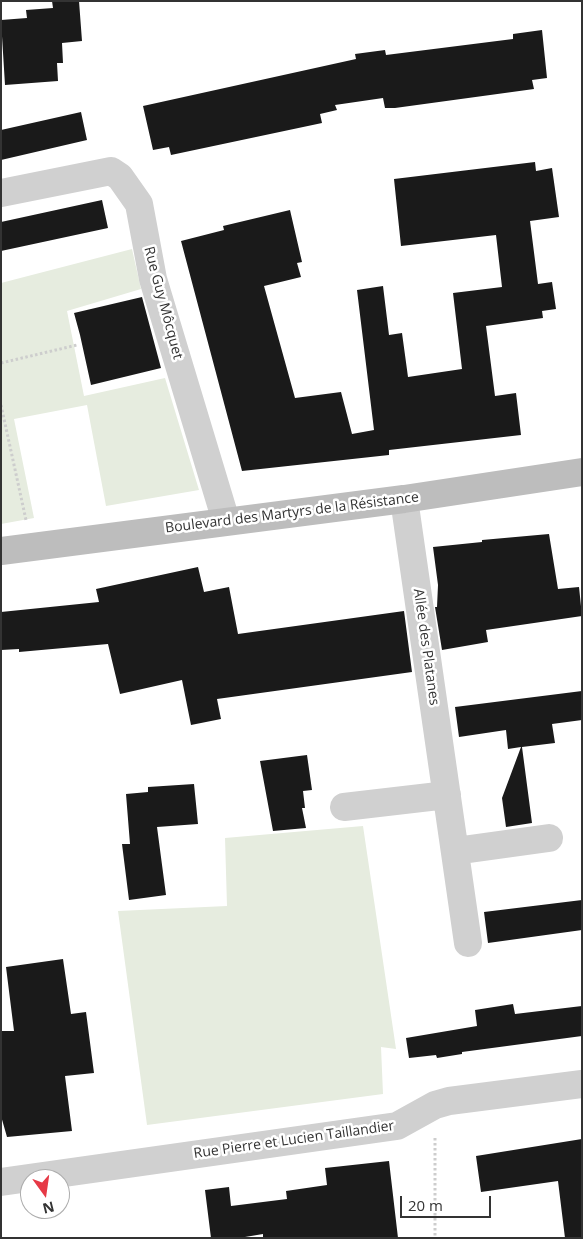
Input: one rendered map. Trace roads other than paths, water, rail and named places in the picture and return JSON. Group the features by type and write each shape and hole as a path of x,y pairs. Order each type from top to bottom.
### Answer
{"street":[{"name":"Rue Guy Môcquet","path":"1,193 111,171 120,176 139,204 153,279 226,522"},
{"name":"Boulevard des Martyrs de la Résistance","path":"1,551 404,499 582,472"},
{"name":"Allée des Platanes","path":"404,499 468,943"},
{"path":"344,807 447,795"},
{"path":"455,851 548,838"},
{"name":"Rue Pierre et Lucien Taillandier","path":"1,1182 397,1126 435,1105 582,1084"}]}
